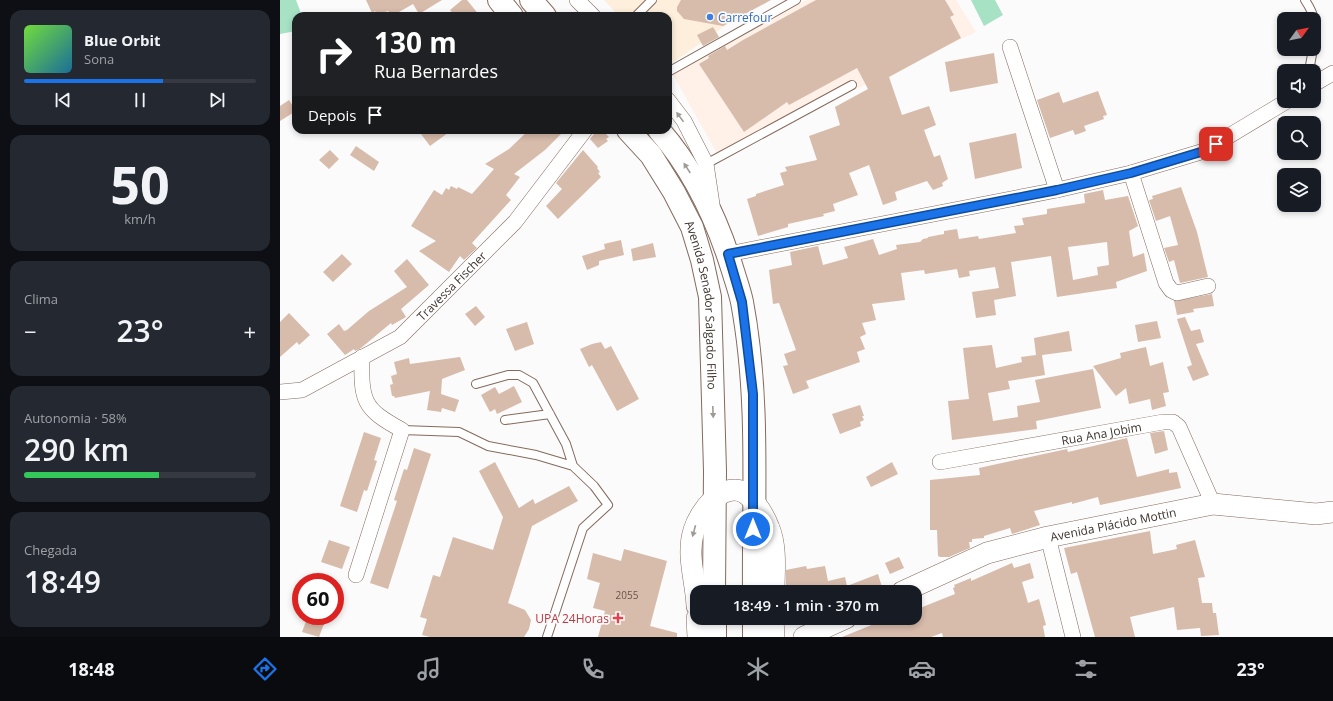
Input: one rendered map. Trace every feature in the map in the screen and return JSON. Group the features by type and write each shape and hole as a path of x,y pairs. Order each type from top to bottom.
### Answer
{"main road":[{"path":"499,0 509,12"},
{"path":"532,0 542,12"},
{"name":"Avenida Senador Salgado Filho","path":"632,134 651,155 674,192 692,227 702,260 710,297 715,499 714,585"},
{"path":"662,134 696,182 715,218 728,254 742,302 753,394 754,585"},
{"path":"695,585 691,558 693,531 702,511 724,493 736,491 745,494 762,514 770,529 774,551 774,585"},
{"name":"Avenida Plácido Mottin","path":"917,585 987,553 1048,537 1213,504 1316,514 1333,512"},
{"path":"697,625 698,637"},
{"path":"715,625 715,637"},
{"path":"754,625 754,637"},
{"path":"773,625 774,637"},
{"path":"804,637 831,625"}],"street":[{"path":"577,0 588,12"},
{"path":"1010,47 1057,190"},
{"path":"1321,80 1333,73"},
{"path":"672,105 684,121 706,164 715,218"},
{"path":"728,254 1057,190 1131,173 1204,151 1277,107"},
{"name":"Travessa Fischer","path":"280,392 302,390 400,337 515,222 582,134"},
{"path":"1131,173 1166,283 1171,290 1177,293 1208,286"},
{"path":"356,575 402,430 378,417 371,410 364,394 361,381 362,357"},
{"name":"Rua Ana Jobim","path":"940,462 1163,422 1173,422 1178,427 1213,504"},
{"path":"1048,537 1073,637"}],"lane":[{"path":"640,12 652,0"},
{"path":"672,70 796,0"},
{"path":"1305,0 1313,12"},
{"path":"706,164 852,85"},
{"path":"476,384 508,374 523,377 533,383 566,444 573,466"},
{"path":"505,420 550,414"},
{"path":"402,430 459,432 488,446 536,455 573,466 594,486 608,505 582,528 547,637"}],"shaded area":[{"path":"604,0 762,0 672,63 672,12 615,12"},
{"path":"807,0 956,0 976,32 718,155 672,73 672,64"}],"green space":[{"path":"280,0 296,0 300,12 292,12 292,32 280,34"},
{"path":"971,0 995,0 1003,15 984,26"}],"building":[{"path":"366,0 442,0 422,12 418,12 413,4 399,12 372,12"},
{"path":"462,0 467,0 477,12 452,12 450,10"},
{"name":"Carrefour","path":"681,0 771,0 723,26 684,19 677,11 677,7"},
{"path":"816,0 945,0 954,15 950,17 961,38 889,77 902,115 929,106 936,125 924,130 934,157 940,155 948,179 942,183 943,186 933,190 927,181 895,192 897,200 883,205 869,165 849,173 858,195 833,204 835,211 823,214 824,216 788,224 788,227 758,236 747,199 756,196 756,194 784,185 780,173 787,171 785,167 817,160 809,136 840,125 835,107 868,89 857,68 789,105 787,102 744,132 699,64 709,58 708,56 725,46 727,50"},
{"path":"713,27 719,37 703,46 697,35"},
{"path":"994,53 998,83 950,92 945,62"},
{"path":"1098,91 1107,115 1103,116 1104,119 1084,126 1086,131 1075,135 1073,130 1050,138 1037,100 1059,92 1063,103"},
{"path":"289,100 292,105 292,114 280,121 280,106"},
{"path":"1016,133 1022,168 975,179 969,143"},
{"path":"421,134 446,134 430,146"},
{"path":"525,134 561,134 545,150 514,174 520,177 506,195 511,200 472,243 477,248 464,260 460,256 449,272 419,251 436,241 411,226 434,190 442,195 446,188 449,190 451,186 457,189 458,187 472,194 494,169 485,164 509,149"},
{"path":"594,134 606,134 609,137 606,139 608,141 598,148 590,139"},
{"path":"356,146 379,162 374,171 350,155"},
{"path":"330,150 339,159 329,169 319,160"},
{"path":"583,150 598,167 597,168 600,172 598,173 601,177 558,219 546,206 562,189 556,183"},
{"path":"1181,187 1197,232 1208,277 1180,283 1174,260 1169,262 1164,248 1178,245 1170,216 1156,221 1149,200 1153,199 1152,196"},
{"path":"1103,190 1105,200 1128,196 1138,226 1129,231 1133,257 1144,253 1147,271 1116,282 1117,288 1057,297 1051,256 1011,262 1016,296 994,300 996,315 976,318 972,292 999,288 995,267 969,271 970,276 959,278 957,269 925,274 924,270 901,273 905,300 872,304 876,320 862,323 866,334 860,337 865,349 857,352 860,362 806,381 809,388 793,394 783,366 788,365 784,354 796,350 779,303 773,304 769,270 792,265 790,252 818,246 823,265 848,258 844,247 873,239 879,255 897,249 896,245 920,242 928,237 944,234 944,231 957,229 959,239 978,236 979,239 1016,233 1014,226 1024,225 1022,218 1047,214 1047,209 1085,203 1084,194","holes":["1107,242 1109,265 1097,267 1098,275 1073,280 1068,247"]},
{"path":"621,240 624,255 599,261 599,265 587,270 582,256 605,249 604,244"},
{"path":"653,243 656,257 633,261 631,249"},
{"path":"342,254 352,264 333,282 323,272"},
{"path":"407,259 429,285 401,309 406,317 392,325 391,323 361,348 355,351 354,349 345,355 327,334 339,324 344,331 347,330 369,311 407,287 394,271"},
{"path":"1212,294 1214,306 1193,309 1194,312 1177,315 1174,301"},
{"path":"476,306 485,317 475,326 465,314"},
{"path":"289,313 310,335 299,345 297,342 280,357 280,322"},
{"path":"1185,317 1191,331 1200,329 1204,342 1196,344 1209,375 1193,381 1187,367 1192,365 1177,319"},
{"path":"1157,321 1161,338 1138,342 1135,325"},
{"path":"527,322 534,344 515,351 506,329"},
{"path":"1069,331 1072,351 1042,355 1045,375 1008,381 1010,389 988,393 993,421 1018,417 1017,406 1040,402 1035,380 1093,369 1101,408 1036,421 1037,429 952,440 948,401 969,399 963,348 992,345 996,368 1022,362 1021,357 1036,355 1034,338"},
{"path":"601,342 605,349 611,346 639,399 617,411 592,365 589,367 580,349"},
{"path":"1146,347 1150,366 1163,362 1169,392 1163,393 1166,406 1152,410 1150,399 1129,404 1126,388 1116,396 1093,366 1121,358 1120,353"},
{"path":"460,357 465,370 442,379 441,394 459,400 455,412 442,408 441,412 427,410 430,391 395,398 392,396 390,385 393,384 391,376 397,374 394,362 409,358 410,364"},
{"path":"514,386 522,402 497,414 495,409 490,412 481,395 495,387 499,394"},
{"path":"860,405 864,416 862,416 864,420 860,422 861,426 840,434 832,414"},
{"path":"1164,431 1168,450 1155,454 1150,433"},
{"path":"364,432 381,438 374,460 377,461 367,491 364,490 357,512 340,506"},
{"path":"1127,438 1137,477 1169,469 1169,473 1177,472 1181,488 1100,505 1098,497 1072,504 1072,502 1034,511 1040,525 1012,534 1010,528 984,536 984,538 972,539 972,542 969,542 970,548 949,557 938,556 937,530 930,530 930,480 980,475 979,468 1067,449 1068,452"},
{"path":"414,448 431,454 388,589 370,583 397,501 394,500 404,469 407,470"},
{"path":"495,462 519,508 533,499 535,504 569,486 578,501 532,526 508,603 525,610 531,620 529,629 524,637 430,637 422,635 427,619 420,617 433,575 440,577 453,537 493,550 503,517 479,471"},
{"path":"892,462 898,474 871,487 866,477"},
{"path":"1150,531 1153,554 1177,549 1176,545 1195,540 1205,577 1198,578 1202,603 1212,603 1213,613 1216,613 1219,635 1201,636 1200,628 1177,630 1174,607 1130,617 1135,637 1095,637 1077,572 1071,574 1064,548"},
{"path":"329,540 350,547 342,569 321,562"},
{"path":"624,549 667,561 650,626 677,633 677,637 598,637 605,611 593,608 600,583 587,579 593,553 621,561"},
{"path":"899,557 904,568 890,574 885,563"},
{"path":"1012,563 1014,568 1030,563 1034,578 1022,582 1028,603 1039,599 1046,625 1043,626 1045,637 943,637 942,633 931,637 842,637 872,625 922,625 922,607 955,594 953,588 955,587 954,585 971,578 971,581"},
{"path":"806,566 807,569 825,566 828,581 845,577 847,585 786,585 786,570"},
{"path":"878,574 881,585 850,585"},
{"path":"305,625 324,625 319,637 302,632"}],"place":[{"name":"Carrefour","path":"710,17"},
{"name":"UPA 24Horas","path":"618,618"}],"route":[{"path":"753,529 753,394 742,302 728,254 1057,190 1131,173 1204,151 1216,144"}]}
